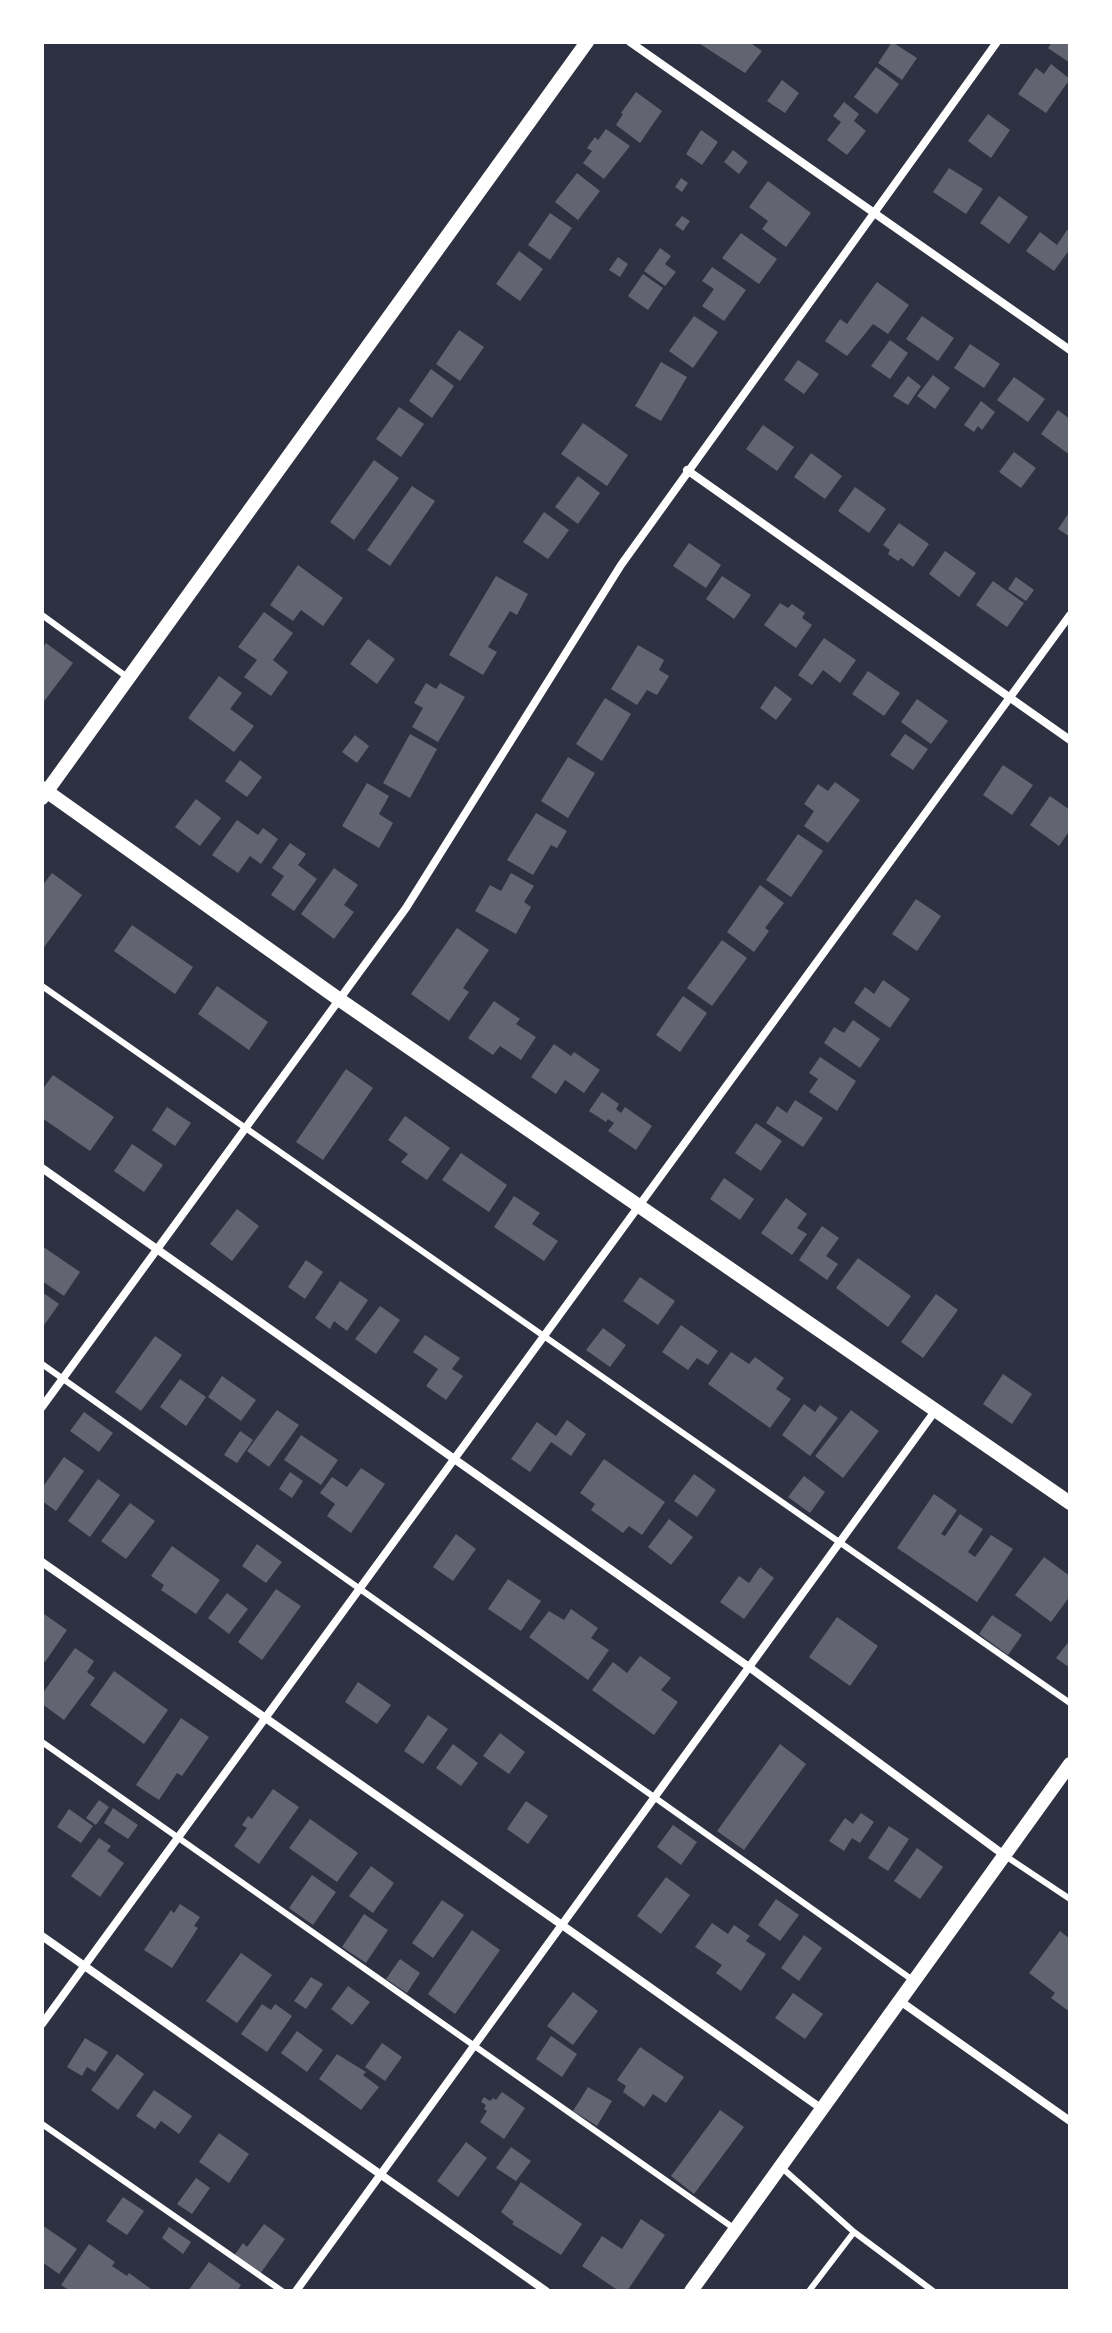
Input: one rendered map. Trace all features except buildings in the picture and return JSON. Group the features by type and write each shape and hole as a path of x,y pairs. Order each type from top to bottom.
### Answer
{"street":[{"path":"587,42 44,792 1070,1503"},
{"path":"630,42 1070,350"},
{"path":"42,1407 247,1129 437,862 574,637 687,470 997,42"},
{"path":"687,470 1070,740"},
{"path":"42,2024 1070,615"},
{"path":"42,1168 749,1667 1004,1855"},
{"path":"296,2291 935,1411"},
{"path":"42,1562 822,2109"},
{"path":"691,2291 1070,1764"},
{"path":"42,1936 546,2291"},
{"path":"900,2001 1070,2121"}],"lane":[{"path":"42,615 128,678"},
{"path":"42,986 1070,1703"},
{"path":"42,1364 914,1981"},
{"path":"42,1742 735,2229"},
{"path":"1004,1855 1070,1899"},
{"path":"42,2124 282,2291"},
{"path":"781,2167 854,2232 933,2291"},
{"path":"809,2291 854,2232"}]}
